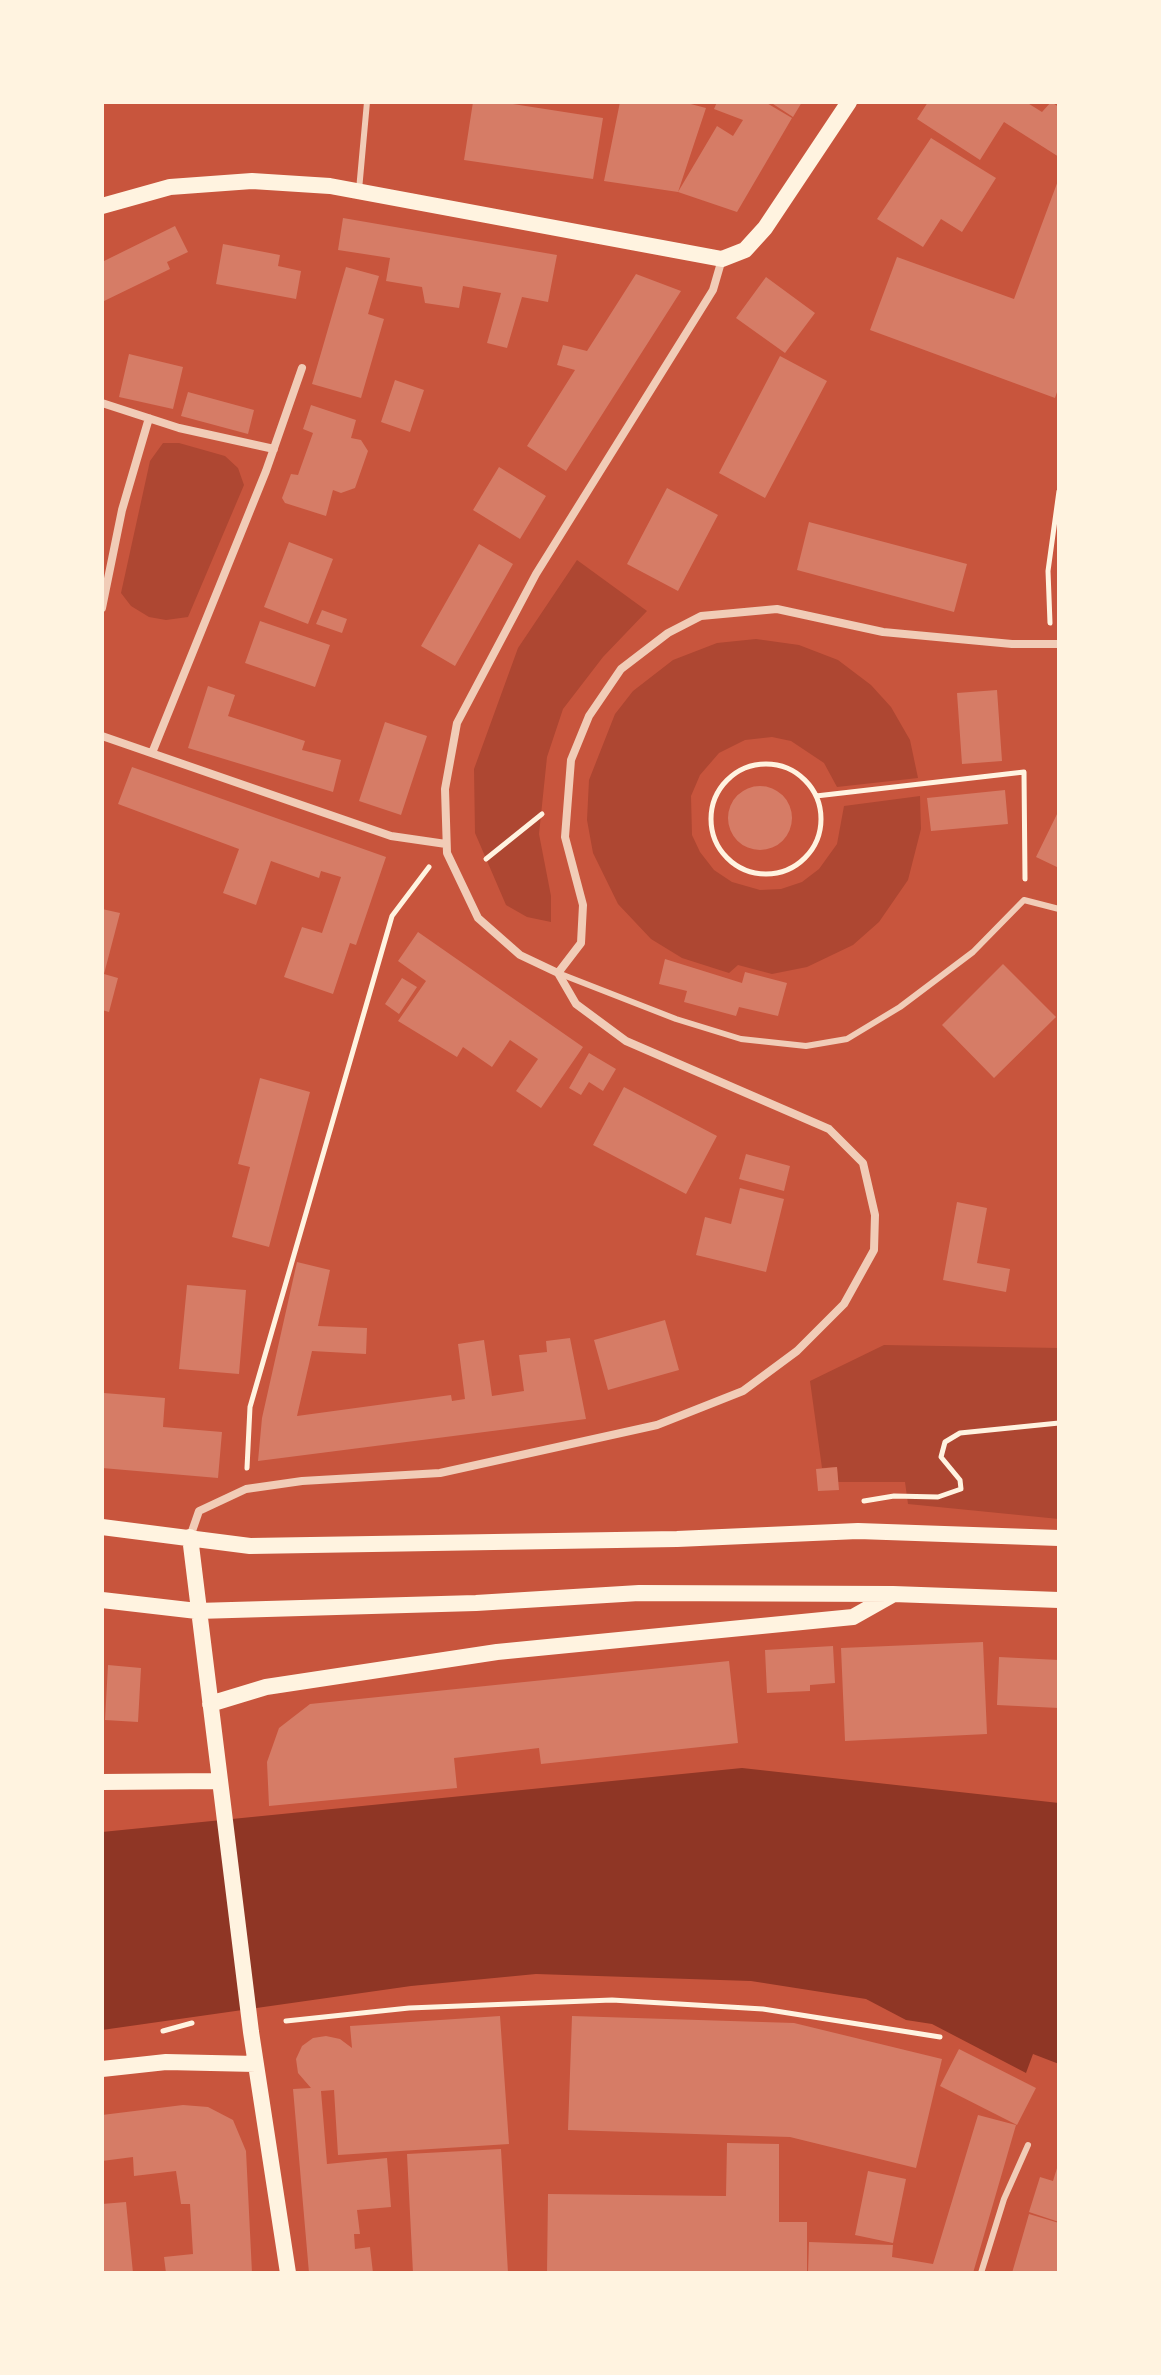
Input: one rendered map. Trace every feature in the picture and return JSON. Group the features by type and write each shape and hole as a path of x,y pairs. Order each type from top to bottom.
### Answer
{"main road":[{"path":"102,206 170,187 252,181 359,190 722,259 745,250 765,228 849,102"},
{"path":"102,1527 250,1546 360,1547 827,1532 1059,1538"},
{"path":"190,1537 251,2032 288,2273"},
{"path":"102,1600 197,1611 476,1603 639,1593 893,1594 1059,1600"},
{"path":"210,1704 266,1687 497,1652 853,1617 893,1594"},
{"path":"102,1782 219,1781"},
{"path":"102,2069 166,2062 256,2064"}],"street":[{"path":"190,1537 199,1511 246,1489 302,1481 440,1473 657,1425 743,1391 797,1351 844,1304 874,1250 875,1215 863,1163 829,1129 626,1041 576,1004 558,973 520,955 478,918 447,853 445,789 457,723 536,574 713,290 722,259"},
{"path":"152,753 274,449 302,368"},
{"path":"102,403 274,449"},
{"path":"102,608 122,510 149,418"},
{"path":"558,973 581,943 582,931 583,905 565,837 571,760 589,716 621,669 668,633 701,616 777,609 883,632 1055,644"},
{"path":"102,736 391,836 446,844"}],"lane":[{"path":"359,190 367,102"},
{"path":"558,973 676,1019 741,1039 806,1046 847,1039 900,1007 973,952 1024,900 1059,909"},
{"path":"981,2273 1004,2199 1028,2145"}],"path":[{"path":"1055,644 1048,571 1059,491"},
{"path":"763,763 780,765 798,774 816,796 821,824 816,844 797,866 787,871 760,875 736,867 714,841 710,818 714,798 724,781 741,769 763,763"},
{"path":"816,796 1024,772 1024,900"},
{"path":"486,859 568,794"},
{"path":"246,1489 250,1407 392,916 446,844"},
{"path":"827,1532 850,1503 894,1496 938,1497 961,1489 960,1480 941,1457 945,1442 960,1433 1059,1423"},
{"path":"286,2021 409,2008 612,2000 763,2009 940,2037"}],"shaded area":[{"path":"163,443 179,443 225,456 238,468 244,485 188,617 166,620 149,617 131,606 121,593 150,461"},
{"path":"577,560 647,611 603,657 563,709 547,757 539,834 551,896 551,922 527,917 506,905 475,833 474,769 518,648"},
{"path":"756,639 799,645 838,660 871,685 891,707 910,740 918,778 837,787 824,763 791,741 772,737 745,740 719,753 700,775 691,796 692,835 714,870 732,882 760,890 781,889 802,882 819,869 837,844 844,806 920,796 921,829 908,880 879,922 853,945 807,967 772,974 738,965 729,973 682,958 651,939 618,904 593,853 587,820 589,780 615,714 633,691 673,660 717,643"},
{"path":"884,1345 1059,1348 1059,1519 908,1504 905,1482 838,1482 837,1467 822,1468 810,1381"},
{"path":"742,1768 1059,1803 1059,2064 1033,2054 1026,2073 932,2024 906,2020 866,1999 751,1981 536,1974 411,1986 102,2030 102,1832"}],"building":[{"path":"473,102 500,102 603,118 593,179 464,160"},
{"path":"620,102 683,102 706,108 678,192 604,181"},
{"path":"717,102 765,102 792,118 737,212 678,192 717,126 733,136 743,120 714,109"},
{"path":"770,102 802,102 793,117"},
{"path":"928,102 1026,102 1042,112 1051,102 1059,107 1059,157 1004,122 980,160 917,119"},
{"path":"931,138 996,178 962,232 941,219 923,247 877,219"},
{"path":"1059,178 1059,386 1055,398 870,330 897,257 1014,299"},
{"path":"343,218 557,255 548,302 522,297 507,348 487,343 501,293 463,286 459,308 425,303 422,287 386,281 390,258 338,250"},
{"path":"175,226 188,252 167,262 170,269 102,302 102,262"},
{"path":"223,244 280,255 278,266 301,271 296,299 216,284"},
{"path":"346,267 379,276 368,314 384,319 361,398 312,384"},
{"path":"636,274 681,291 566,471 527,446 575,370 557,365 563,345 587,351"},
{"path":"766,277 815,313 785,353 736,318"},
{"path":"129,354 183,367 173,409 119,397"},
{"path":"780,356 827,381 765,498 719,473"},
{"path":"395,380 424,390 410,432 381,422"},
{"path":"188,392 254,410 248,434 181,416"},
{"path":"311,405 356,420 351,438 361,440 368,451 355,488 341,493 333,490 326,516 285,503 282,498 291,474 298,475 313,433 303,429"},
{"path":"499,467 546,496 520,539 473,510"},
{"path":"667,488 718,515 678,591 627,564"},
{"path":"809,522 967,564 954,612 797,570"},
{"path":"289,542 333,559 308,624 264,607"},
{"path":"479,544 513,564 455,666 421,646"},
{"path":"322,610 347,619 342,633 316,624"},
{"path":"260,621 330,645 315,687 245,663"},
{"path":"208,686 235,695 228,716 305,741 302,750 341,760 333,792 188,748"},
{"path":"997,690 1002,761 962,764 957,693"},
{"path":"385,722 427,736 401,815 359,801"},
{"path":"132,767 386,857 356,945 350,943 333,994 284,977 302,927 322,933 341,877 321,871 319,878 271,861 256,905 223,893 239,849 118,804"},
{"path":"760,786 783,795 792,818 783,841 760,850 737,841 728,818 737,795"},
{"path":"1005,790 1008,824 931,831 927,798"},
{"path":"1059,810 1059,868 1036,857"},
{"path":"102,909 120,913 104,974 118,978 109,1012 102,1010"},
{"path":"418,932 583,1047 541,1108 516,1091 538,1059 510,1040 492,1067 463,1047 457,1057 398,1021 426,981 398,961"},
{"path":"665,959 742,983 745,972 787,983 778,1016 739,1007 736,1016 684,1002 687,991 659,984"},
{"path":"1003,964 1056,1017 994,1078 942,1025"},
{"path":"402,978 417,987 399,1014 385,1004"},
{"path":"589,1053 616,1069 603,1091 589,1082 581,1095 569,1088"},
{"path":"260,1078 310,1092 269,1247 232,1237 250,1167 238,1164"},
{"path":"624,1087 717,1136 686,1194 593,1145"},
{"path":"746,1154 790,1166 784,1191 739,1179"},
{"path":"740,1188 784,1199 766,1272 696,1255 705,1217 731,1224"},
{"path":"957,1202 987,1208 977,1263 1010,1269 1006,1292 943,1280"},
{"path":"297,1262 330,1270 318,1326 367,1328 366,1354 312,1351 297,1416 451,1395 452,1401 465,1399 458,1344 484,1340 492,1396 524,1391 519,1355 547,1352 546,1341 570,1338 586,1419 258,1461 262,1418"},
{"path":"187,1285 246,1290 239,1374 179,1369"},
{"path":"665,1320 679,1370 608,1390 594,1340"},
{"path":"104,1393 165,1398 163,1427 222,1432 218,1478 102,1468"},
{"path":"837,1467 839,1490 818,1491 816,1469"},
{"path":"983,1642 987,1734 845,1741 841,1648"},
{"path":"833,1646 835,1683 810,1685 810,1691 767,1693 765,1650"},
{"path":"999,1657 1059,1660 1059,1708 997,1705"},
{"path":"729,1661 738,1743 541,1764 539,1748 454,1758 457,1788 269,1806 267,1762 279,1728 310,1704"},
{"path":"108,1665 141,1668 138,1722 105,1720"},
{"path":"500,2016 509,2144 338,2155 334,2090 321,2091 327,2164 387,2158 391,2207 357,2210 360,2234 354,2234 355,2249 370,2247 373,2273 309,2273 293,2089 311,2088 298,2073 296,2059 302,2046 313,2038 326,2036 340,2039 352,2048 350,2026"},
{"path":"572,2016 794,2023 942,2059 916,2168 790,2137 568,2130"},
{"path":"959,2049 1036,2088 1017,2125 940,2086"},
{"path":"183,2105 208,2107 233,2120 246,2151 252,2273 166,2273 164,2257 193,2254 190,2204 181,2204 176,2171 134,2176 133,2157 102,2161 102,2115"},
{"path":"978,2115 1016,2125 973,2273 808,2273 809,2242 893,2245 892,2257 933,2264"},
{"path":"727,2143 779,2144 779,2222 807,2222 807,2273 547,2273 548,2194 726,2196"},
{"path":"501,2149 508,2273 413,2273 407,2154"},
{"path":"1058,2165 1059,2222 1029,2212 1040,2177 1053,2181"},
{"path":"868,2171 906,2179 893,2243 855,2235"},
{"path":"126,2202 133,2273 102,2273 102,2204"},
{"path":"1029,2214 1059,2223 1057,2273 1012,2273"}]}
